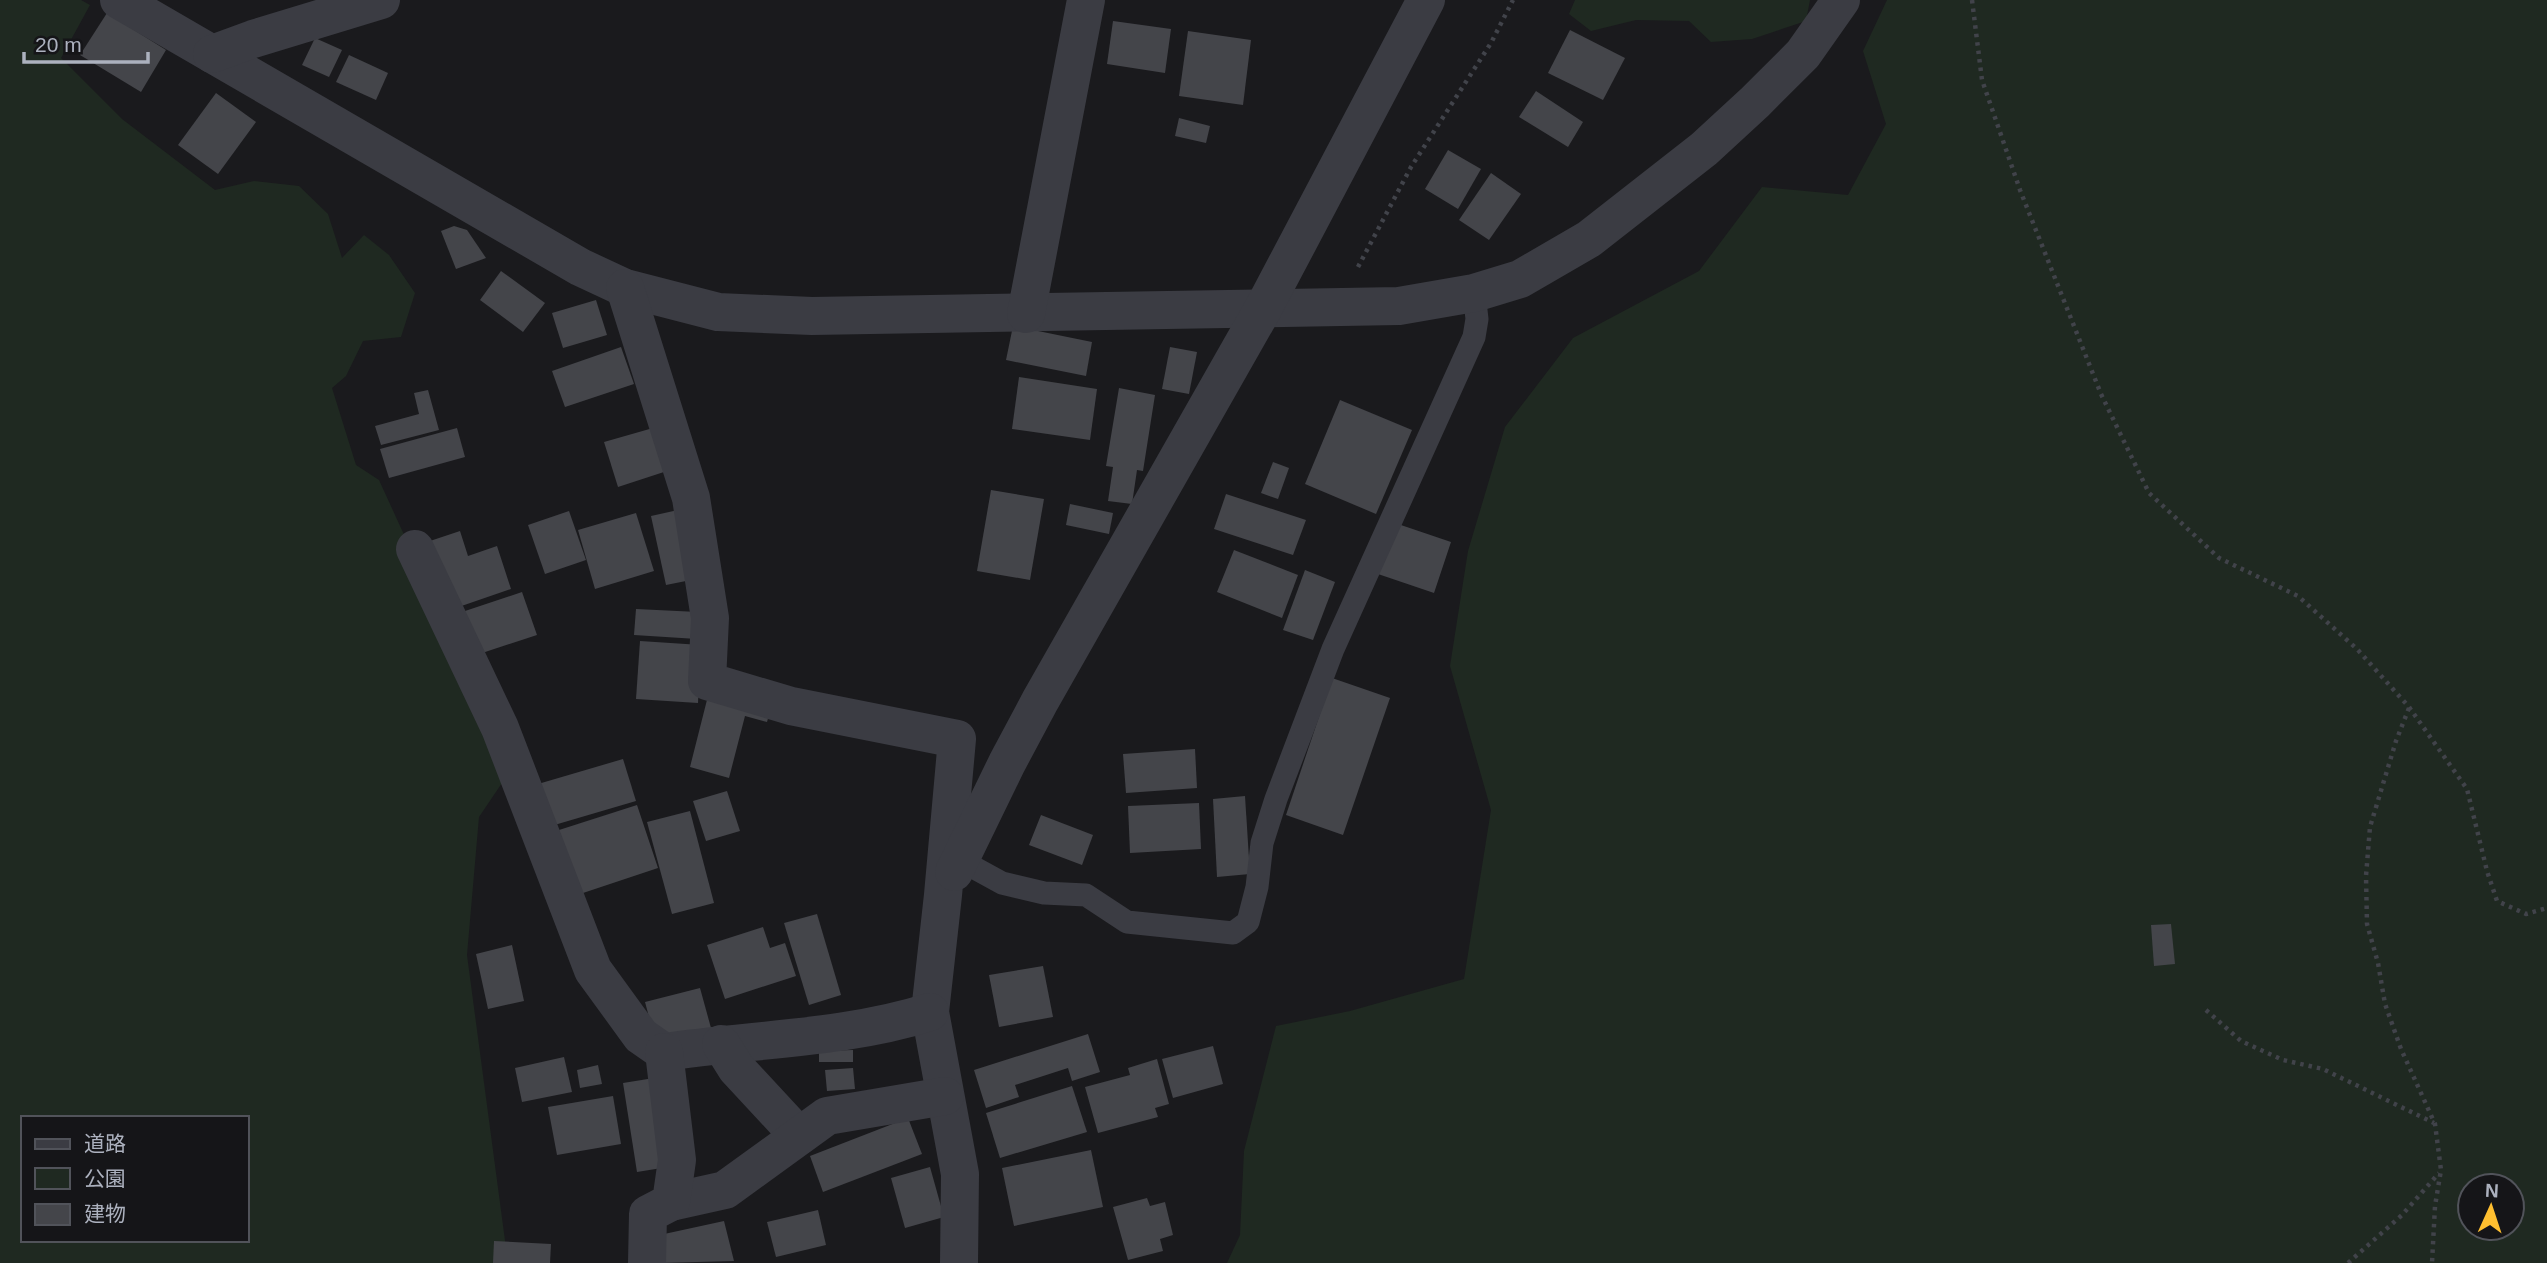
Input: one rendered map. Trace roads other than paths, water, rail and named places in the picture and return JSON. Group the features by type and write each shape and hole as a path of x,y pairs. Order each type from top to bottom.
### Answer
{"street":[{"path":"119,0 580,267 625,288 718,312 812,316 1399,306 1474,293 1520,279 1589,239 1704,149 1803,54 1842,0"},
{"path":"212,54 381,0"},
{"path":"1026,314 1086,0"},
{"path":"943,895 1007,763 1264,307 1426,0"},
{"path":"625,288 691,498 710,618 708,681 791,706 957,739 930,1012 960,1174 959,1263"},
{"path":"415,549 500,728 593,970 641,1036 664,1052 867,1028 892,1024 930,1012"},
{"path":"721,1044 736,1068 799,1136"},
{"path":"664,1052 677,1160 671,1202"},
{"path":"647,1263 648,1214 671,1202 725,1190 827,1115 945,1096"}],"lane":[{"path":"960,860 1002,883 1044,893 1086,895 1127,922 1233,933 1248,922 1257,887 1262,843 1276,799 1333,649 1474,337 1477,319 1474,293"}]}
